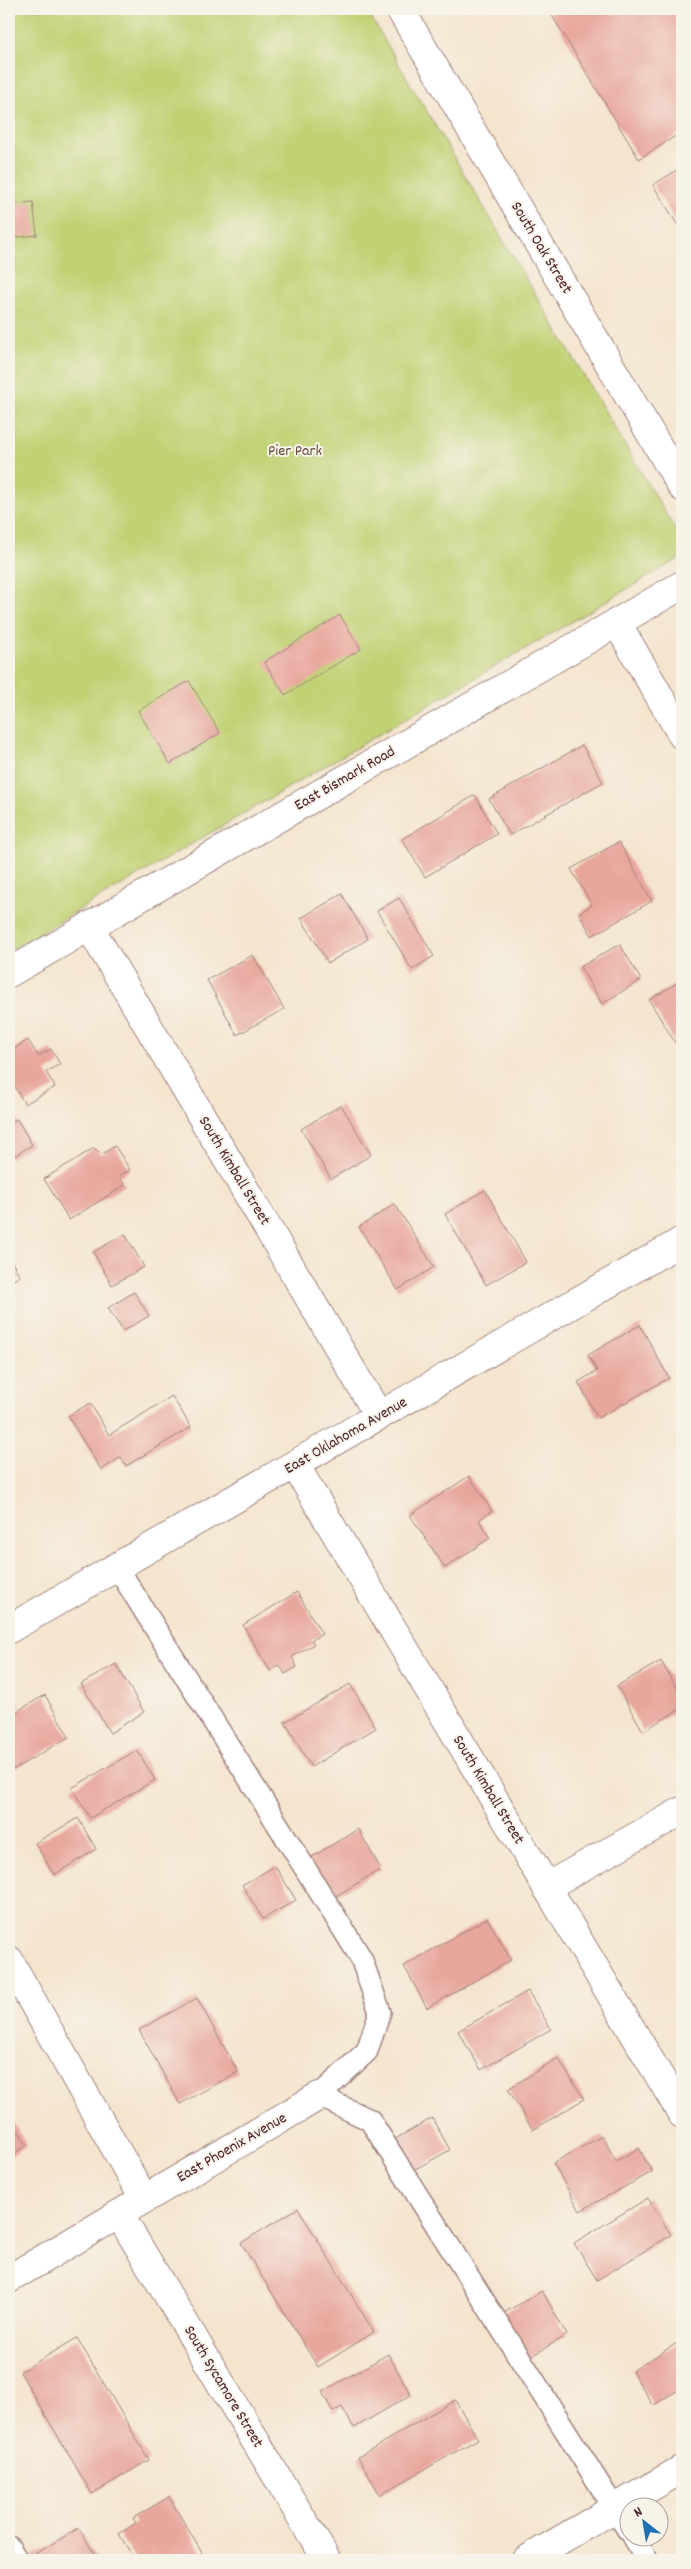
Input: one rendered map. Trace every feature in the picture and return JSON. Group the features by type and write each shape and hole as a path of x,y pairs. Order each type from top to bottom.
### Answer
{"street":[{"name":"South Oak Street","path":"400,9 682,487"},
{"name":"East Bismark Road","path":"9,973 682,585"},
{"path":"617,623 682,735"},
{"name":"South Kimball Street","path":"90,926 379,1416"},
{"name":"East Oklahoma Avenue","path":"9,1630 682,1242"},
{"name":"South Kimball Street","path":"295,1465 682,2114"},
{"path":"546,1887 682,1811"},
{"path":"9,1960 144,2199"},
{"name":"East Phoenix Avenue","path":"119,2214 319,2096"},
{"path":"9,2279 119,2214"},
{"name":"South Sycamore Street","path":"119,2214 327,2560"},
{"path":"650,2496 682,2469"},
{"path":"526,2560 618,2521"}],"lane":[{"path":"117,1567 361,1958 380,2012 368,2051 319,2096 370,2120 618,2513"},
{"path":"639,2546 647,2560"},
{"path":"9,2547 17,2560"}],"green space":[{"name":"Pier Park","path":"9,9 366,9 682,541 682,557 9,951"}],"building":[{"path":"548,9 682,9 682,132 639,159"},
{"path":"682,167 682,232 653,185"},
{"path":"33,202 37,235 9,238 9,205"},
{"path":"340,615 361,649 285,695 264,662"},
{"path":"189,681 220,733 170,764 138,711"},
{"path":"582,745 603,782 510,835 489,799"},
{"path":"475,795 497,834 425,877 402,839"},
{"path":"619,842 652,901 592,936 579,913 592,905 571,869"},
{"path":"342,894 368,939 328,963 301,918"},
{"path":"399,898 434,956 412,970 377,911"},
{"path":"620,944 641,980 602,1004 580,967"},
{"path":"253,955 284,1009 237,1035 207,980"},
{"path":"682,980 682,1054 649,1000"},
{"path":"28,1040 38,1056 51,1049 60,1064 46,1072 55,1087 25,1104 9,1077 9,1052"},
{"path":"341,1105 371,1155 331,1179 301,1129"},
{"path":"17,1119 32,1145 9,1159 9,1123"},
{"path":"115,1146 130,1170 119,1176 125,1185 69,1220 44,1179 94,1148 102,1154"},
{"path":"485,1190 526,1262 486,1285 445,1214"},
{"path":"395,1204 434,1267 398,1290 359,1227"},
{"path":"125,1234 144,1267 112,1285 93,1252"},
{"path":"9,1257 20,1276 9,1283"},
{"path":"134,1292 149,1316 123,1331 108,1308"},
{"path":"640,1325 669,1378 598,1418 578,1382 597,1371 588,1355"},
{"path":"172,1396 191,1427 126,1466 121,1457 101,1470 68,1416 90,1403 109,1435"},
{"path":"469,1476 492,1511 479,1520 490,1538 445,1568 410,1515"},
{"path":"297,1592 322,1634 311,1640 314,1644 292,1657 297,1667 285,1674 279,1665 270,1671 243,1625"},
{"path":"661,1661 682,1698 682,1708 643,1731 617,1686"},
{"path":"116,1664 144,1712 110,1733 81,1684"},
{"path":"350,1684 376,1728 311,1767 285,1722"},
{"path":"45,1695 69,1737 9,1772 9,1716"},
{"path":"137,1750 155,1780 90,1818 72,1788"},
{"path":"78,1818 96,1849 54,1875 35,1843"},
{"path":"358,1829 381,1869 331,1899 307,1860"},
{"path":"275,1866 296,1900 263,1919 242,1885"},
{"path":"487,1918 511,1960 427,2008 404,1966"},
{"path":"528,1991 551,2029 481,2070 458,2031"},
{"path":"197,1998 238,2072 180,2104 139,2030"},
{"path":"558,2058 584,2099 533,2130 508,2089"},
{"path":"9,2117 27,2145 9,2157"},
{"path":"432,2118 450,2150 410,2172 392,2141"},
{"path":"602,2136 616,2161 639,2148 652,2172 580,2211 553,2163"},
{"path":"648,2198 671,2235 597,2280 574,2243"},
{"path":"298,2208 374,2332 318,2367 241,2243"},
{"path":"542,2291 567,2335 528,2358 502,2314"},
{"path":"77,2338 149,2460 92,2494 20,2372"},
{"path":"682,2340 682,2388 653,2405 632,2371"},
{"path":"388,2354 411,2395 354,2428 342,2407 333,2412 322,2392"},
{"path":"455,2400 478,2439 380,2495 358,2457"},
{"path":"169,2497 205,2558 201,2560 135,2560 119,2534 136,2523 133,2518"},
{"path":"79,2528 98,2560 29,2560 28,2558"}]}
